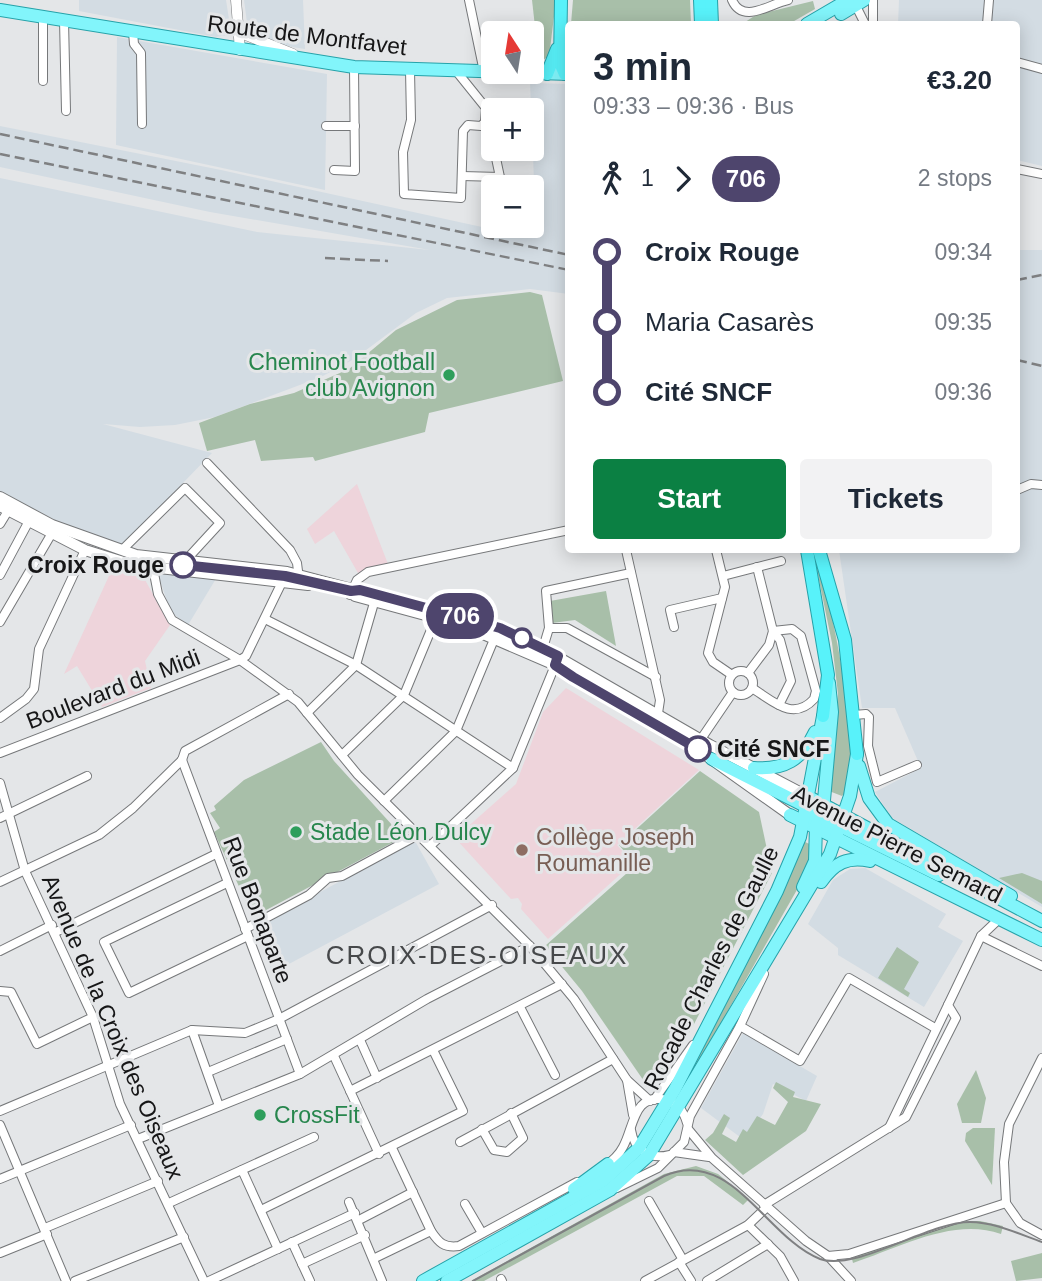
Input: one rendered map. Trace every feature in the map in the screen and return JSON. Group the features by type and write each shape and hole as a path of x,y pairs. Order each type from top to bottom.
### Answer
{"highway":[{"path":"561,0 564,37 561,65 565,70"},
{"path":"565,21 567,0"},
{"path":"700,0 701,21"},
{"path":"711,0 712,21"},
{"path":"547,74 564,37"},
{"name":"Rocade Charles de Gaulle","path":"808,553 828,675 823,716"},
{"path":"820,553 845,640 857,754"}],"main road":[{"path":"828,21 855,1"},
{"path":"813,21 855,1"},
{"name":"Route de Montfavet","path":"0,10 354,67 481,72"},
{"name":"Route de Montfavet","path":"544,74 565,72"},
{"name":"Avenue Pierre Semard","path":"0,497 7,507 85,550 133,565 151,561 186,560 285,576 500,628 543,648 556,661 608,699 658,720 698,743 754,768 814,813"},
{"name":"Avenue Pierre Semard","path":"30,519 151,561 285,576"},
{"name":"Avenue Pierre Semard","path":"438,614 556,661"},
{"path":"791,920 815,861 814,813 832,712 828,675"},
{"path":"754,768 775,769 794,762 811,742 823,716"},
{"name":"Rocade Charles de Gaulle","path":"447,1281 610,1190 644,1152 663,1102 766,916 800,836 814,813 823,716"},
{"name":"Avenue Pierre Semard","path":"698,743 712,759 790,815 814,813 841,819 1042,921"},
{"path":"857,754 869,798 888,824 1042,914"},
{"name":"Rocade Charles de Gaulle","path":"663,1102 779,942 841,819 856,775 857,754"},
{"path":"712,759 814,813 841,819"},
{"path":"790,815 800,836"},
{"name":"Avenue Pierre Semard","path":"841,819 879,860 1042,940"},
{"path":"791,920 830,870 839,863 854,858 879,860"},
{"name":"Rocade Charles de Gaulle","path":"424,1281 603,1181 644,1152"},
{"path":"539,1218 608,1164"}],"street":[{"path":"236,0 241,33 240,50"},
{"path":"469,0 481,58"},
{"path":"732,0 738,10 748,13 788,0"},
{"path":"872,21 873,0"},
{"path":"987,21 989,0"},
{"path":"855,1 871,12"},
{"path":"855,1 862,21"},
{"path":"842,13 860,21"},
{"path":"43,17 43,81"},
{"path":"64,20 66,111"},
{"path":"133,32 134,44 141,53 142,124"},
{"path":"241,33 290,52 299,59"},
{"path":"1020,63 1042,69"},
{"path":"334,170 355,171 354,67"},
{"path":"410,70 411,120 403,152 404,194 461,198 463,131 468,125 481,126"},
{"path":"457,72 481,102"},
{"path":"326,126 355,126"},
{"path":"462,176 500,177 497,161"},
{"path":"1020,170 1042,174"},
{"path":"206,463 290,550 298,563 299,579"},
{"path":"1020,489 1031,484 1042,485"},
{"path":"122,550 186,488 220,523 186,560"},
{"path":"0,524 7,507"},
{"path":"0,575 30,519"},
{"path":"351,591 362,575 368,572 565,531"},
{"path":"0,622 52,533"},
{"path":"0,718 26,699 34,689 38,676 39,649 85,550"},
{"path":"627,553 656,677 661,705 658,720"},
{"path":"717,553 725,587 708,653 713,662 732,675"},
{"path":"151,561 158,594 172,620 240,660 289,694 384,801 492,905 530,946 562,984 627,1080 633,1116 624,1147 608,1164 459,1245 448,1248 439,1243 392,1148"},
{"path":"723,576 781,561"},
{"path":"757,567 773,631 780,640 791,681 779,705"},
{"path":"543,648 549,628 546,591 631,573"},
{"path":"240,660 265,619 285,576"},
{"path":"307,713 356,665 375,598"},
{"path":"674,627 670,610 722,598"},
{"path":"342,755 404,695 438,614"},
{"path":"265,619 356,665 513,768"},
{"path":"549,628 567,628 656,677"},
{"path":"752,688 788,710 801,710 814,699 816,691 801,636 792,629 773,631"},
{"path":"748,673 769,645 773,631"},
{"path":"384,801 456,731 495,637"},
{"name":"Boulevard du Midi","path":"0,753 240,660"},
{"path":"430,846 513,768 556,661"},
{"path":"739,671 748,673 753,681 752,688 743,694 733,691 729,682 732,675 739,671"},
{"path":"698,743 733,691"},
{"path":"0,882 99,835 133,808 182,760 184,751 289,694"},
{"path":"854,715 866,713 869,717 868,746 877,782 917,765"},
{"name":"Rue Bonaparte","path":"182,760 300,1074"},
{"path":"4,816 87,776"},
{"name":"Avenue de la Croix des Oiseaux","path":"0,783 4,816 25,871 54,928 93,1017 108,1067 131,1125 207,1281"},
{"path":"227,883 104,942 129,993 247,932 309,895 328,878 342,876 418,835"},
{"path":"0,951 216,854"},
{"path":"0,1111 192,1030 245,1033 279,1019 492,905"},
{"path":"888,1130 981,936 999,919"},
{"path":"981,936 1042,966"},
{"path":"610,1190 658,1168 684,1142 687,1126 740,1026 779,942"},
{"path":"138,1139 300,1074 427,999 530,946"},
{"path":"740,1026 800,1061 849,978 935,1028"},
{"path":"350,1091 562,984"},
{"path":"0,991 11,992 37,1044 93,1017"},
{"path":"645,1281 748,1225 765,1206 906,1117 957,1018 948,1004"},
{"path":"520,1007 555,1075"},
{"path":"192,1030 219,1106"},
{"path":"208,1072 287,1039"},
{"path":"360,1040 377,1078"},
{"path":"261,1210 463,1111 433,1050"},
{"path":"334,1056 379,1154"},
{"path":"1042,1058 1009,1124 1004,1162 1006,1203 1020,1223 1042,1236"},
{"path":"460,1142 613,1059"},
{"path":"627,1080 663,1102 687,1126 712,1158 765,1206 828,1256 851,1281"},
{"path":"633,1116 663,1102"},
{"path":"482,1129 494,1150 507,1152 523,1138 511,1113"},
{"path":"0,1125 66,1281"},
{"path":"0,1179 131,1125"},
{"path":"630,1127 632,1138 644,1152 691,1154 712,1158"},
{"path":"169,1203 314,1137"},
{"path":"242,1170 278,1249"},
{"path":"0,1253 158,1181"},
{"path":"207,1281 413,1192"},
{"path":"349,1202 375,1258 382,1281"},
{"path":"649,1202 691,1281"},
{"path":"828,1256 849,1254 1006,1203"},
{"path":"465,1204 482,1233"},
{"path":"748,1225 780,1256 794,1281"},
{"path":"375,1258 431,1231"},
{"path":"302,1264 365,1235"},
{"path":"75,1281 184,1237"},
{"path":"292,1242 310,1281"},
{"path":"707,1281 768,1244"}],"shaded area":[{"path":"79,0 226,0 230,26 228,35 216,37 79,11"},
{"path":"244,0 303,0 305,49 286,46 248,30"},
{"path":"899,0 1042,0 1042,166 1020,161 1020,21 898,21"},
{"path":"117,37 327,74 325,190 116,145"},
{"path":"530,84 565,84 565,293 530,289 447,298 416,313 354,359 321,377 215,417 175,425 140,427 103,424 212,453 122,546 87,536 0,492 0,178 257,232 430,250 210,212 0,167 0,126 221,170 481,227 481,238 544,238 544,175 534,175 533,161 544,161 544,98 531,98"},
{"path":"1020,250 1042,250 1042,907 892,818 875,792 921,768 895,708 862,708 839,553 1020,553"},
{"path":"357,484 388,564 358,573 334,531 315,544 307,529"},
{"path":"114,565 139,569 170,625 145,661 151,688 102,707 77,666 64,674"},
{"path":"162,570 217,577 188,625 172,613 159,577"},
{"path":"566,688 699,770 617,845 633,863 548,939 521,909 522,904 518,898 511,899 455,838 516,784 543,712"},
{"path":"415,841 439,884 272,973 257,926"},
{"path":"865,868 946,914 938,927 963,941 924,1007 838,955 838,948 808,924 833,880 850,869"},
{"path":"743,1033 817,1076 806,1101 773,1084 763,1114 744,1140 701,1108"}],"green space":[{"path":"532,0 556,0 550,49 548,57 544,59 544,21 534,21"},
{"path":"573,0 690,0 691,21 571,21"},
{"path":"813,1 815,9 794,21 747,21 756,15"},
{"name":"Cheminot Football club Avignon","path":"530,292 542,295 563,381 429,413 425,432 315,461 313,457 261,461 255,440 207,451 199,423 250,404 294,393 349,369 396,330 457,300"},
{"path":"813,553 836,637 848,717 851,753 849,780 842,796 829,791 838,694 832,643"},
{"path":"606,591 616,646 575,620 552,623 550,601"},
{"name":"Stade Léon Dulcy","path":"321,742 334,761 403,837 253,917 214,832 220,828 210,813 216,810 214,806 244,780"},
{"path":"700,771 759,812 772,873 693,1026 665,1072 648,1087 582,991 545,946 636,865 619,845"},
{"path":"805,842 814,846 810,867 681,1093 678,1092 704,1047"},
{"path":"1022,873 1042,881 1042,904 999,878"},
{"path":"897,947 919,962 904,989 910,993 908,997 878,978"},
{"path":"976,1070 986,1098 981,1123 962,1123 957,1104"},
{"path":"776,1082 795,1092 793,1097 821,1104 806,1131 743,1175 705,1140 713,1133 724,1114 730,1118 722,1134 736,1142 743,1129 747,1132 757,1116 775,1125 788,1102 773,1088"},
{"path":"973,1128 995,1128 992,1185 965,1141 966,1133"},
{"path":"696,1166 718,1174 749,1199 743,1205 704,1176 677,1176 484,1281 471,1281 664,1174"},
{"path":"955,1221 980,1221 1003,1226 1001,1234 964,1229 926,1236 853,1263 851,1255"},
{"path":"1042,1253 1042,1278 1016,1281 1011,1261"}],"tram line":[{"path":"473,1281 664,1176 688,1170 709,1173 729,1184 782,1233 820,1259 853,1259 934,1230 970,1222 997,1226 1042,1242"}],"railway":[{"path":"0,134 565,254"},
{"path":"0,154 565,269"},
{"path":"325,258 388,261"},
{"path":"1020,279 1042,275"},
{"path":"1020,361 1042,366"}],"bus line":[{"name":"706","path":"183,565 285,576 351,591 360,590 500,628 558,656 555,665 573,677 698,749"}],"place":[{"name":"Cheminot Football club Avignon","path":"449,375"},
{"name":"Croix Rouge","path":"183,565"},
{"name":"Cité SNCF","path":"698,749"},
{"name":"Stade Léon Dulcy","path":"296,832"},
{"name":"Collège Joseph Roumanille","path":"522,850"},
{"name":"CrossFit","path":"260,1115"}],"district":[{"name":"CROIX-DES-OISEAUX","path":"477,955"}]}
